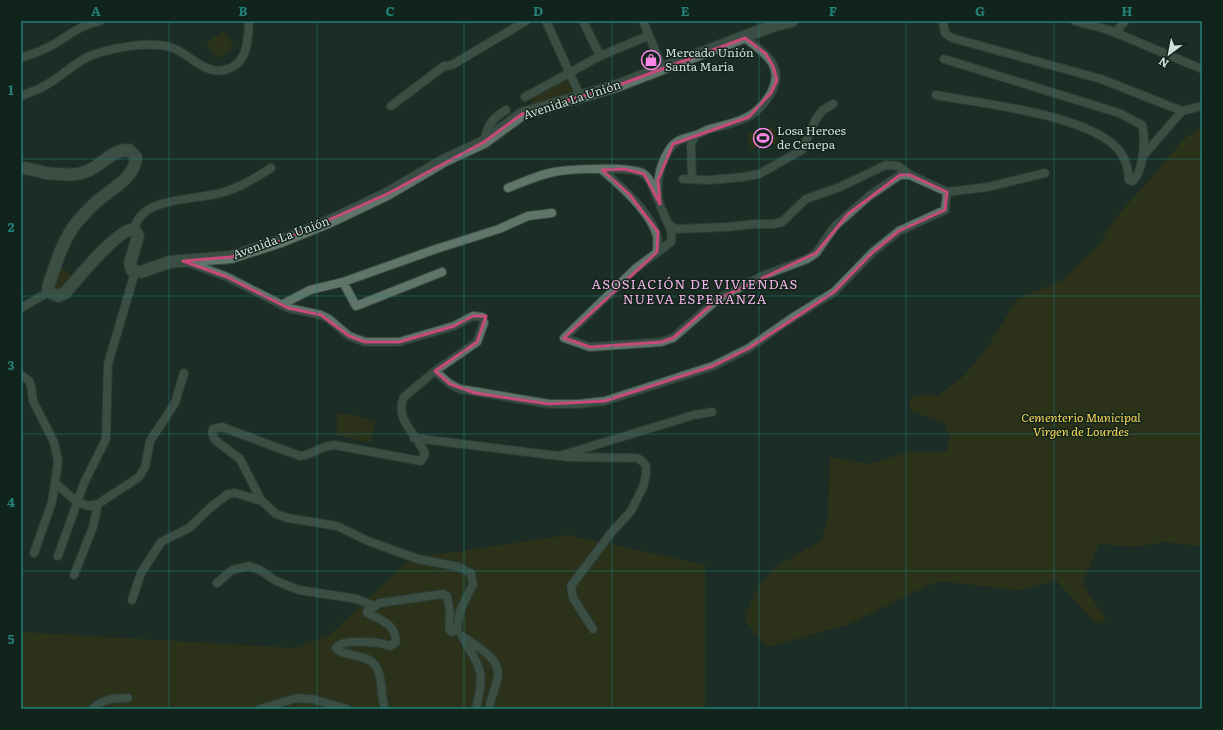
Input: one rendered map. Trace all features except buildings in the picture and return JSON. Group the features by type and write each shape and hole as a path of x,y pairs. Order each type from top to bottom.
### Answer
{"main road":[{"name":"Avenida La Unión","path":"135,272 141,272 169,262 231,257 281,240 328,222 387,194 445,160 484,142 522,114 581,98 662,67 745,38 772,26 792,21"},
{"path":"21,168 32,169 44,173 83,173 93,169 116,152 129,150 136,156 134,167 116,188 97,202 77,222 63,244 48,287 49,292 58,296 65,293 115,239 127,230 134,229 138,236 138,240 130,267 135,272"}],"street":[{"path":"21,58 42,50 84,26 100,21"},
{"path":"21,96 50,83 91,55 145,45 169,46 190,57 203,67 216,71 224,71 238,64 244,56 247,47 250,21"},
{"path":"391,106 444,66 452,65 526,21"},
{"path":"546,21 581,98"},
{"path":"583,21 600,56"},
{"path":"643,21 662,67"},
{"path":"943,21 945,33 952,38 1101,79 1182,111"},
{"path":"1075,21 1115,33 1202,69"},
{"path":"1115,33 1126,21"},
{"path":"525,97 600,56 648,36"},
{"path":"660,204 658,180 668,152 673,144 708,130 729,126 749,117 762,107 771,93 777,80 777,74 766,54 745,38"},
{"path":"936,95 1057,118 1091,130 1109,141 1119,150 1127,163 1129,180 1132,181 1137,177 1143,156 1144,131 1142,125 1119,113 944,59"},
{"path":"683,179 710,180 759,174 798,154 804,146 808,134 816,119 824,110 833,104"},
{"path":"1143,156 1182,111 1202,106"},
{"path":"484,142 488,126 498,115 506,110"},
{"path":"692,179 691,145 695,136"},
{"path":"668,223 674,228 679,229 772,224 782,222 806,199 840,187 882,166 891,164 898,166 910,175 946,192 988,187 1045,173"},
{"path":"134,229 135,222 140,216 155,206 222,193 248,183 271,168"},
{"path":"508,188 555,172 624,169 636,170 644,174 649,179 668,223 672,236 671,242 635,269 564,338 590,347 661,342 672,338 718,299 762,276 807,259 816,253 835,226 869,196 900,175 910,175"},
{"path":"602,170 629,194 651,223 658,237 657,252"},
{"path":"435,371 450,384 460,389 549,404 605,401 713,366 750,348 792,318 834,292 873,252 899,231 945,210 946,192"},
{"path":"281,305 310,290 343,282 436,249 499,229 528,216 552,213"},
{"path":"183,261 227,276 281,305 321,315 329,319 349,336 365,342 399,342 454,326 473,316 482,317 484,323 477,342 435,371 404,397 401,402 407,428 425,454 423,459 419,462 334,445 326,446 308,455 300,456 222,427 213,429 212,433 215,440 240,459 262,501 276,514 288,518 337,526 368,541 418,559 466,570 472,576 473,584 460,611 459,633 480,666 482,674 476,709"},
{"path":"58,556 84,483 106,439 108,364 135,272"},
{"path":"343,282 356,306 442,272"},
{"path":"21,308 49,292"},
{"path":"55,483 77,502 90,506 98,504 138,477 146,467 150,441 175,403 184,373"},
{"path":"21,375 29,381 31,385 33,401 54,442 58,461 52,502 34,553"},
{"path":"558,456 694,415 712,412"},
{"path":"414,438 558,456 637,458 642,461 646,466 646,475 643,487 631,511 611,533 571,586 573,598 592,629"},
{"path":"132,600 141,573 161,542 189,528 211,507 228,494 235,493 262,501"},
{"path":"74,575 93,527 98,504"},
{"path":"217,583 232,570 249,566 260,570 276,581 299,590 357,599 374,606"},
{"path":"385,709 382,701 379,672 373,663 365,658 340,652 336,648 341,643 348,642 383,643 390,646 396,642 396,636 392,627 379,618 366,613 369,608 380,603 437,594 445,595 449,600 449,628 452,632 459,633 495,661 498,668 498,677 493,689 489,709"},
{"path":"92,709 100,702 110,698 128,698"},
{"path":"260,709 297,698 312,699 347,709"}],"highlighted area":[{"path":"745,38 766,54 773,66 777,80 771,93 749,117 673,144 658,180 660,204 644,174 624,169 602,170 629,194 658,232 657,252 564,338 590,347 661,342 673,338 718,299 816,253 848,214 900,175 910,175 947,192 945,210 899,231 873,252 834,292 749,348 713,366 605,401 549,404 475,393 450,384 435,371 477,342 486,316 473,316 454,326 399,342 365,342 349,336 321,315 288,308 227,277 183,261 231,257 281,241 387,194 484,142 522,114 619,85"}],"green space":[{"path":"224,31 234,48 216,59 206,43"},
{"path":"569,76 578,96 534,107 530,99"},
{"name":"Cementerio Municipal Virgen de Lourdes","path":"1202,126 1202,544 1198,546 1165,542 1135,547 1099,544 1082,584 1106,620 1097,624 1056,580 1019,590 937,581 847,625 767,647 744,619 758,588 775,567 822,540 828,515 830,457 869,464 909,452 946,452 950,438 945,423 912,411 909,404 911,398 918,395 938,395 963,377 987,348 1017,299 1061,281 1100,244 1115,218 1148,182 1183,140"},
{"name":"Losa Heroes de Cenepa","path":"774,127 778,143 751,149 747,134"},
{"path":"62,268 73,277 60,291 54,288 53,284"},
{"path":"337,413 359,416 376,422 370,443 337,435"},
{"path":"568,535 705,565 705,709 21,709 21,632 296,648 331,634 410,559"}],"place":[{"name":"Mercado Unión Santa Maria","path":"651,60"},
{"name":"Losa Heroes de Cenepa","path":"763,138"}],"district":[{"name":"ASOSIACIÓN DE VIVIENDAS NUEVA ESPERANZA","path":"695,292"}]}
